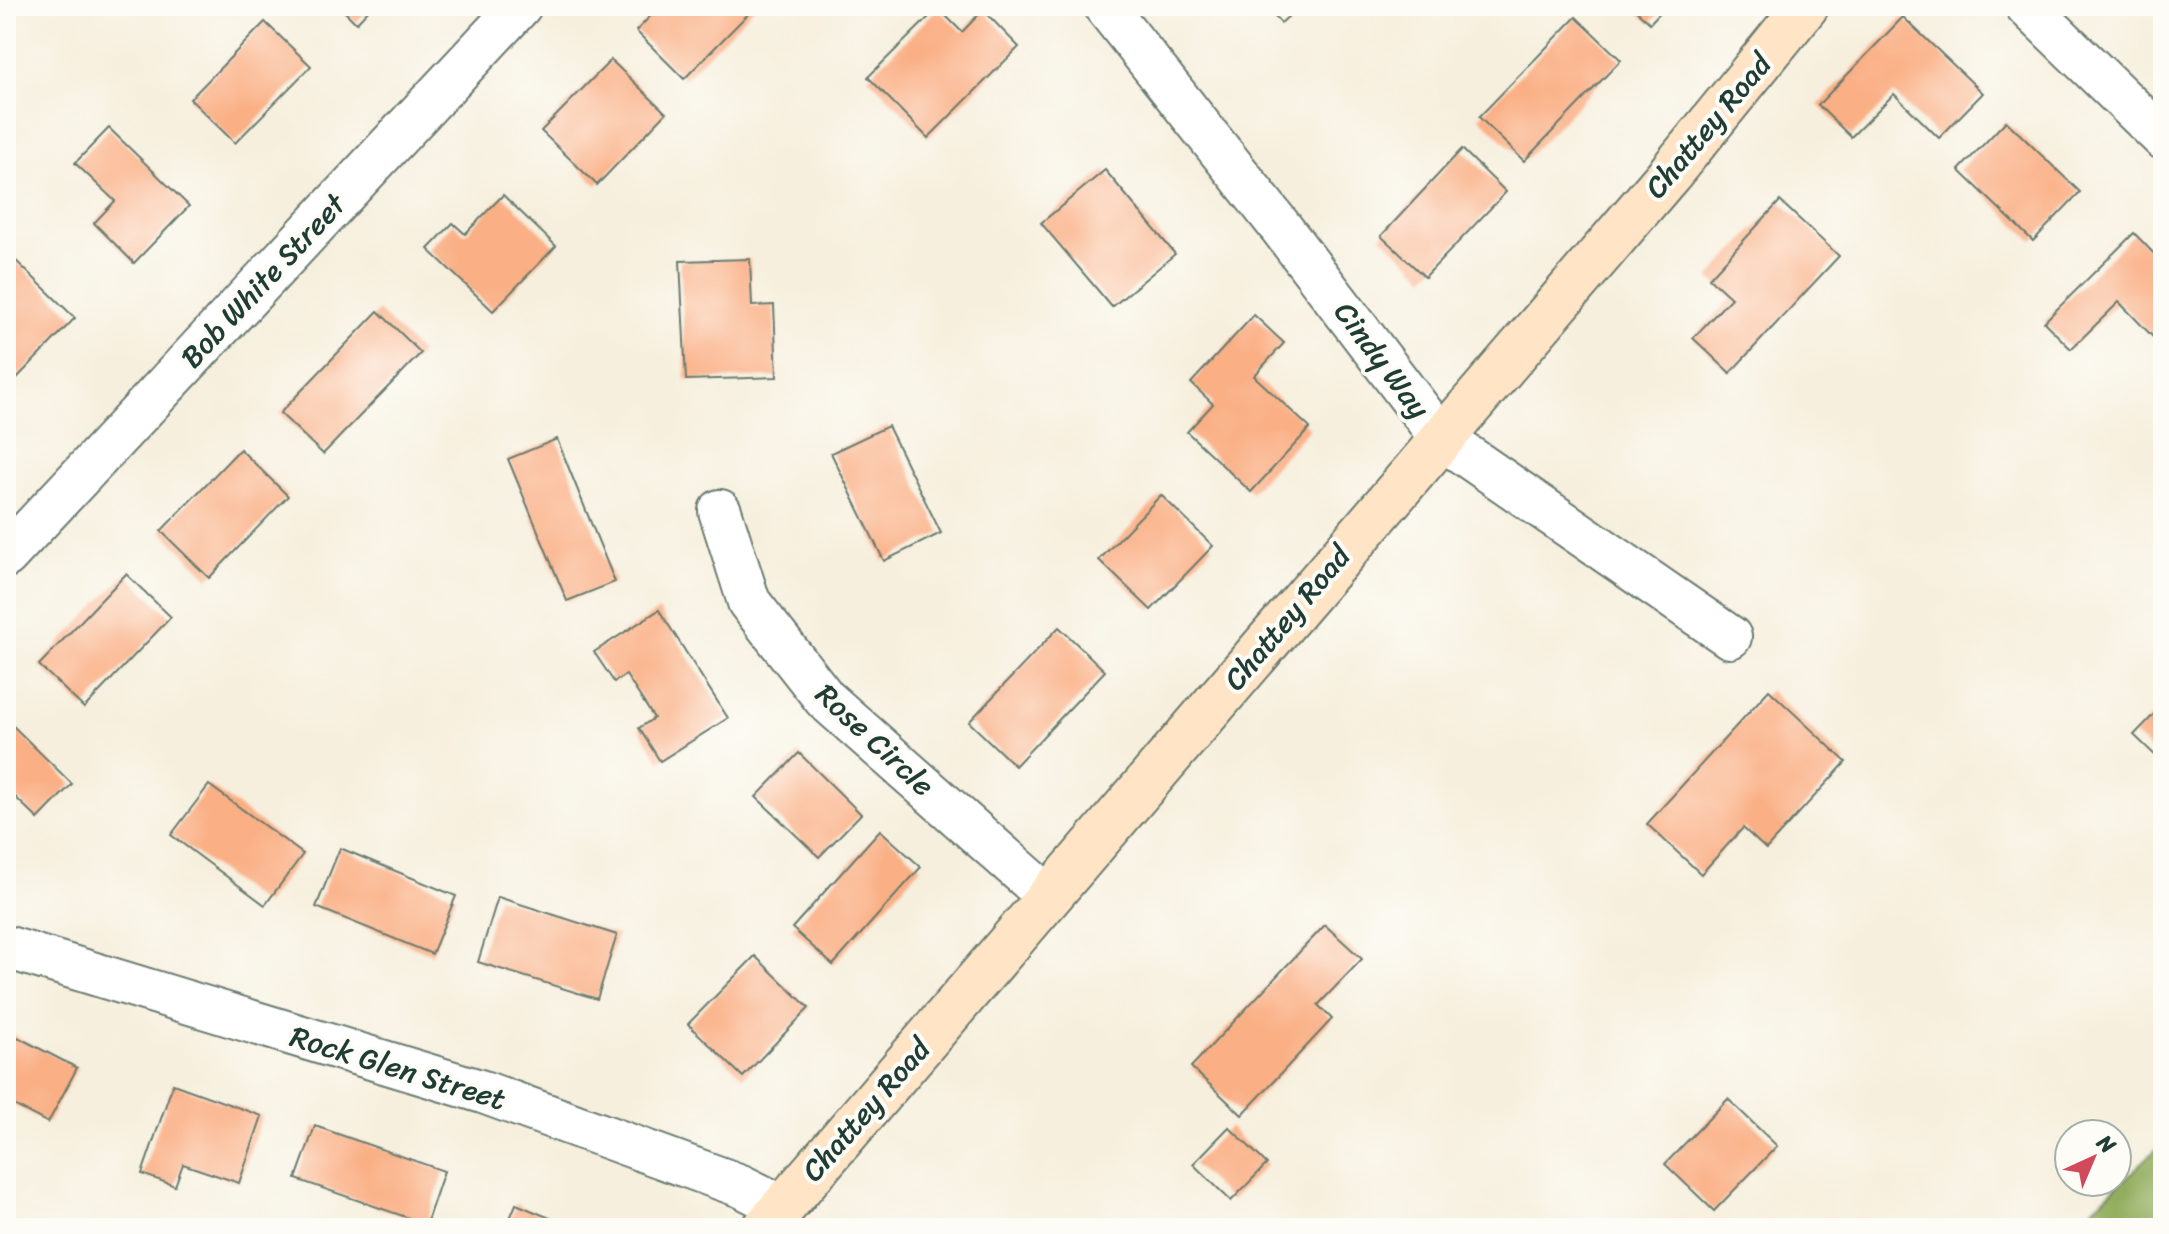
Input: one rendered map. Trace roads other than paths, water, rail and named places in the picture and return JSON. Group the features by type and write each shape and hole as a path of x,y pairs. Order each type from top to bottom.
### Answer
{"street":[{"name":"Bob White Street","path":"6,556 520,6"},
{"name":"Cindy Way","path":"1105,6 1282,229 1441,438 1730,637"},
{"name":"Chattey Road","path":"774,1218 1670,173 1806,6"},
{"path":"2027,6 2163,138"},
{"name":"Rose Circle","path":"720,511 749,602 825,699 1049,897"},
{"name":"Rock Glen Street","path":"6,947 483,1092 741,1186 774,1218"}]}
